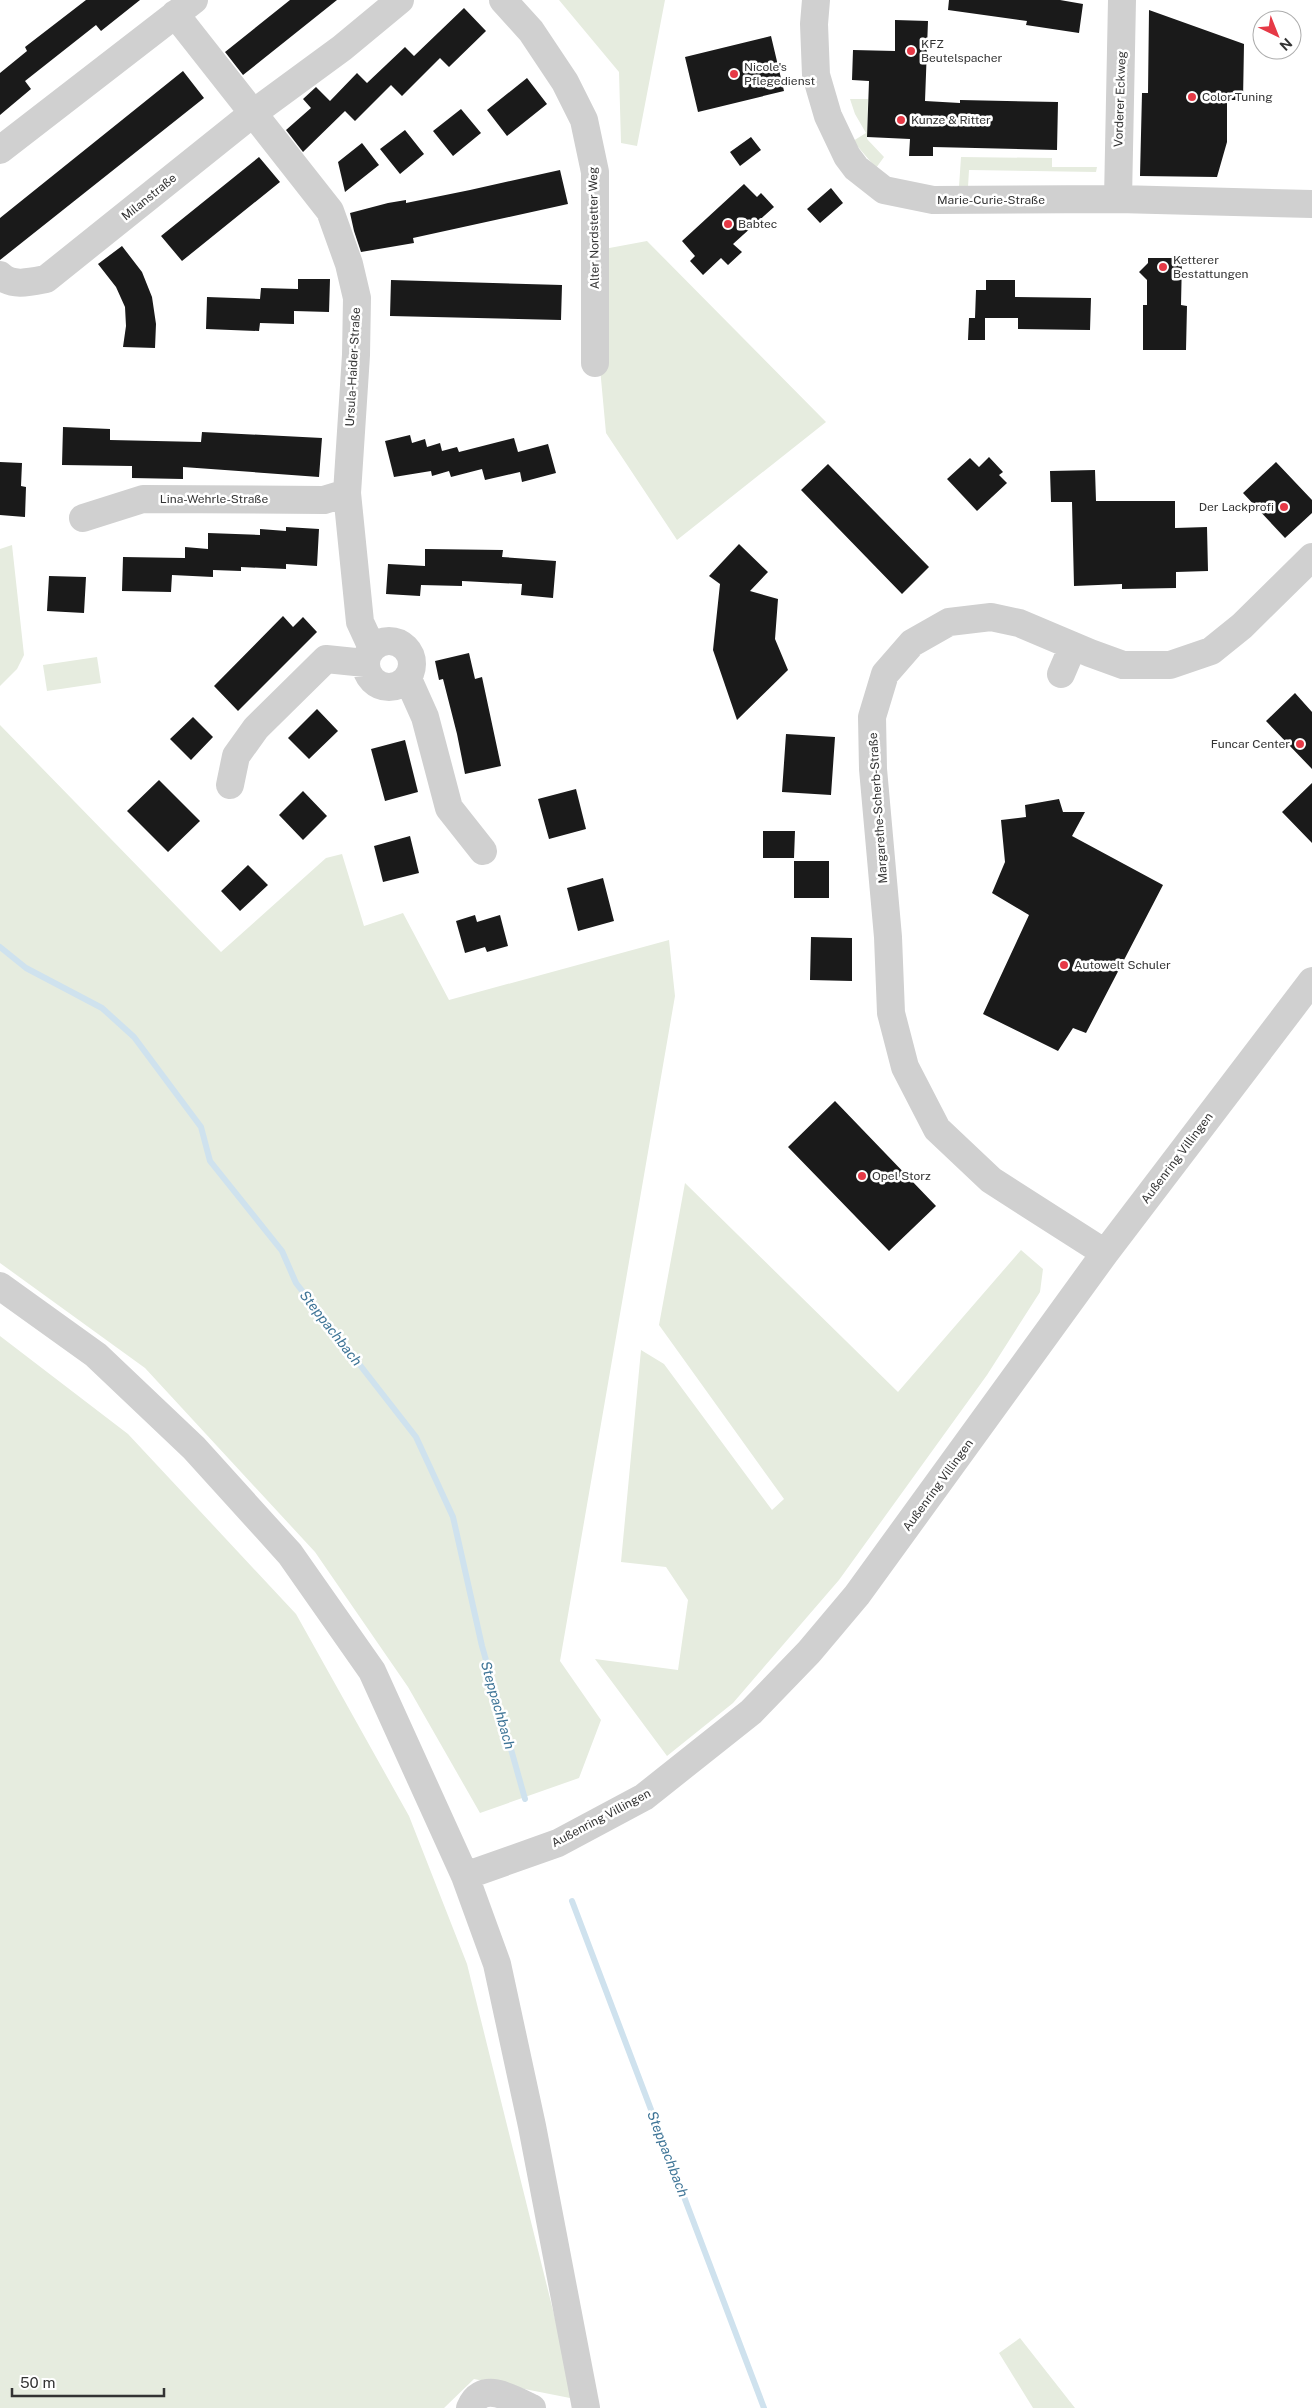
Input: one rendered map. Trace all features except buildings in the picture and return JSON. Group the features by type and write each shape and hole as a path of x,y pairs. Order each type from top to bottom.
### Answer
{"street":[{"name":"Milanstraße","path":"0,275 4,278 49,289 252,114 342,48 400,0"},
{"name":"Alter Nordstetter Weg","path":"503,0 531,31 565,82 584,120 595,172 595,363"},
{"name":"Marie-Curie-Straße","path":"816,0 814,24 816,75 828,116 847,156 856,168 884,190 933,200 1118,199 1312,204"},
{"name":"Vorderer Eckweg","path":"1118,199 1122,0"},
{"path":"0,150 184,7 252,114"},
{"name":"Ursula-Haider-Straße","path":"252,114 296,165 330,212 349,264 357,298 356,355 346,493 360,622 369,655"},
{"name":"Lina-Wehrle-Straße","path":"83,518 143,499 324,500 346,493"},
{"name":"Margarethe-Scherb-Straße","path":"1105,1253 1051,1219 985,1173 937,1129 905,1067 891,1013 888,937 873,769 872,717 885,674 912,643 949,622 991,617 1018,623 1123,664 1170,664 1211,650 1242,626 1312,556"},
{"path":"230,785 236,756 256,728 326,659 369,655 386,640 402,644 412,656 413,664 408,679 395,687 381,686 370,677 369,655"},
{"path":"1061,674 1073,646"},
{"path":"408,679 425,716 449,808 482,852"},
{"name":"Außenring Villingen","path":"465,1876 558,1843 644,1797 751,1712 809,1652 857,1594 1105,1253 1312,981"},
{"path":"0,1286 96,1355 194,1448 290,1554 372,1671 465,1876 496,1964 532,2126 586,2408"},
{"path":"470,2408 473,2399 485,2392 499,2393 532,2408"}],"shaded area":[{"path":"559,0 665,0 637,146 621,143 619,72"},
{"path":"850,99 868,99 867,139 884,157 876,168 853,141 866,133 855,114"},
{"path":"961,157 1052,158 1052,167 1097,167 1096,172 969,170 968,187 959,187"},
{"path":"647,241 826,422 677,540 606,433 600,368 604,249"},
{"path":"12,545 24,655 17,669 0,686 0,549"},
{"path":"97,657 101,683 47,691 43,665"},
{"path":"0,725 221,952 326,858 342,854 364,926 403,913 449,1000 669,940 675,996 560,1661 601,1720 579,1778 480,1813 408,1687 315,1552 145,1368 0,1263"},
{"path":"685,1183 898,1392 1021,1250 1043,1269 1040,1292 987,1375 839,1580 733,1703 667,1756 595,1659 678,1670 688,1600 666,1567 621,1562 641,1350 664,1364 772,1510 784,1499 659,1325"},
{"path":"0,1336 128,1434 296,1614 409,1816 467,1964 575,2399 474,2379 444,2408 0,2408"},
{"path":"1020,2338 1075,2408 1033,2408 999,2353"}],"waterway":[{"name":"Steppachbach","path":"0,947 26,968 102,1008 134,1037 201,1127 210,1161 282,1251 296,1283 416,1437 453,1517 482,1646 525,1799"},
{"name":"Steppachbach","path":"572,1901 764,2408"}],"place":[{"name":"KFZ Beutelspacher","path":"911,51"},
{"name":"Nicole's Pflegedienst","path":"734,74"},
{"name":"Color Tuning","path":"1192,97"},
{"name":"Kunze & Ritter","path":"901,120"},
{"name":"Babtec","path":"728,224"},
{"name":"Ketterer Bestattungen","path":"1163,267"},
{"name":"Der Lackprofi","path":"1284,507"},
{"name":"Funcar Center","path":"1300,744"},
{"name":"Autowelt Schuler","path":"1064,965"},
{"name":"Opel Storz","path":"862,1176"}]}
